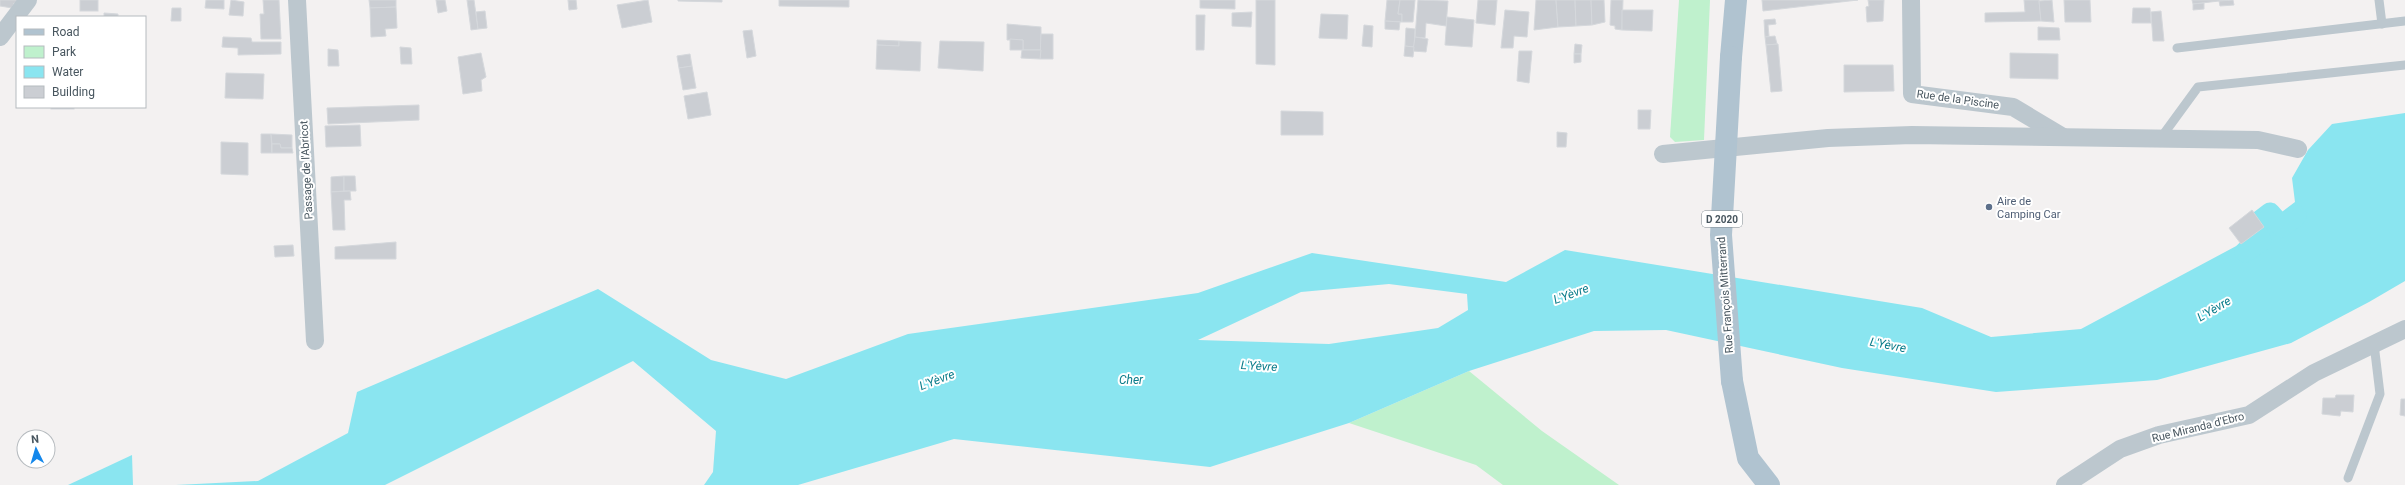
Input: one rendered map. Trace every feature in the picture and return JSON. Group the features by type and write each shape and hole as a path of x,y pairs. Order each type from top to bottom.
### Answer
{"main road":[{"name":"Rue François Mitterrand","path":"1736,0 1731,57 1721,235 1732,381 1748,458 1768,485"}],"street":[{"path":"0,37 28,0"},
{"name":"Passage de l'Abricot","path":"297,0 315,341"},
{"name":"Rue de la Piscine","path":"1911,0 1912,94 2013,107 2064,138"},
{"path":"1664,154 1828,138 1912,135 2258,140 2298,149"},
{"name":"Rue Miranda d'Ebro","path":"2065,485 2094,465 2120,450 2159,436 2249,415 2314,373 2405,329"},
{"path":"2086,485 2094,465"}],"lane":[{"path":"2379,0 2382,24"},
{"path":"2177,48 2405,21"},
{"path":"2160,139 2198,87 2405,65"},
{"path":"2348,478 2380,394 2374,344"}],"green space":[{"path":"1679,0 1710,0 1704,140 1675,142 1670,137"},
{"path":"1469,371 1542,431 1619,485 1503,485 1476,465 1349,423"}],"water":[{"name":"Cher","path":"2405,113 2405,281 2369,302 2291,343 2157,380 1996,392 1842,368 1666,330 1594,331 1469,371 1349,423 1210,467 954,439 798,485 704,485 713,472 716,431 633,361 385,485 176,485 258,481 348,433 357,392 598,289 711,360 786,379 908,334 1198,293 1312,253 1506,282 1565,250 1922,308 1991,337 2081,329 2240,244 2295,202 2292,178 2308,150 2332,124","holes":["1389,284 1467,294 1468,310 1438,328 1329,344 1198,340 1301,292"]},
{"path":"132,455 133,485 68,485"}],"building":[{"path":"0,0 19,0 17,4 14,3 12,8 0,6"},
{"path":"80,0 98,0 98,11 80,11"},
{"path":"206,0 224,0 224,9 205,8"},
{"path":"231,0 244,2 243,16 229,15"},
{"path":"263,0 279,0 281,39 261,39 260,14 264,14"},
{"path":"369,0 396,0 396,7 370,8"},
{"path":"436,0 445,0 447,11 438,13"},
{"path":"467,0 474,0 478,29 471,30"},
{"path":"568,0 576,0 577,9 569,10"},
{"path":"648,0 652,22 622,28 617,5"},
{"path":"722,0 722,2 678,1"},
{"path":"779,0 849,0 849,7 779,6"},
{"path":"1200,0 1235,0 1235,9 1200,8"},
{"path":"1256,0 1275,0 1275,65 1256,64"},
{"path":"1387,0 1400,0 1398,14 1402,14 1402,22 1385,21"},
{"path":"1400,0 1415,0 1413,22 1402,22 1402,14 1398,14"},
{"path":"1418,0 1448,1 1446,26 1426,23 1425,38 1415,37"},
{"path":"1478,0 1497,0 1495,25 1476,23"},
{"path":"1536,0 1556,0 1558,27 1534,30"},
{"path":"1556,0 1575,0 1576,26 1558,27"},
{"path":"1575,0 1591,0 1592,25 1576,26"},
{"path":"1591,0 1604,0 1605,22 1592,25"},
{"path":"1611,0 1623,0 1622,30 1615,29 1615,26 1610,25"},
{"path":"1762,0 1858,0 1763,11"},
{"path":"1868,0 1884,0 1883,21 1867,22 1866,7 1869,6"},
{"path":"2024,0 2039,0 2041,21 1985,22 1985,13 2025,12"},
{"path":"2052,0 2054,22 2041,21 2039,1"},
{"path":"2064,0 2090,0 2091,22 2065,22"},
{"path":"2192,0 2228,0 2193,4"},
{"path":"2233,0 2234,5 2220,6 2219,1"},
{"path":"2204,3 2204,9 2193,10 2193,4"},
{"path":"396,7 397,28 385,29 386,36 371,37 370,8"},
{"path":"172,8 181,8 181,21 171,21"},
{"path":"2133,8 2150,8 2151,23 2132,23"},
{"path":"1505,10 1529,12 1527,37 1514,36 1513,48 1501,48"},
{"path":"1622,10 1653,10 1652,31 1622,30"},
{"path":"485,11 487,28 478,29 476,12"},
{"path":"2161,11 2164,41 2153,41 2151,12"},
{"path":"1252,12 1251,27 1232,26 1232,13"},
{"path":"104,13 118,14 118,16 104,16"},
{"path":"1321,14 1348,15 1347,39 1319,38"},
{"path":"1196,15 1205,15 1204,50 1196,50"},
{"path":"1447,17 1474,20 1472,47 1445,45"},
{"path":"1775,19 1776,24 1768,25 1769,36 1765,37 1764,20"},
{"path":"1385,21 1400,22 1399,30 1385,29"},
{"path":"1007,24 1041,27 1041,50 1023,50 1023,40 1007,40"},
{"path":"1364,25 1373,26 1372,47 1362,46"},
{"path":"2038,27 2059,28 2060,40 2038,40"},
{"path":"1406,28 1415,29 1414,47 1405,46"},
{"path":"752,30 756,56 747,58 743,31"},
{"path":"1041,34 1053,34 1053,59 1040,59"},
{"path":"1775,36 1777,44 1766,45 1765,37"},
{"path":"223,37 251,38 252,42 281,42 281,54 238,55 238,48 222,47"},
{"path":"1415,37 1428,39 1426,52 1413,51"},
{"path":"1010,39 1023,40 1023,50 1010,50"},
{"path":"877,40 899,41 899,46 877,45"},
{"path":"899,41 921,42 920,71 876,69 877,45 899,46"},
{"path":"940,41 984,42 983,71 938,68"},
{"path":"1575,44 1582,45 1581,54 1574,54"},
{"path":"1778,44 1782,91 1771,92 1766,45"},
{"path":"1405,46 1414,47 1413,57 1404,56"},
{"path":"400,47 411,48 412,64 401,64"},
{"path":"328,49 338,50 339,66 328,66"},
{"path":"1022,50 1041,50 1040,59 1021,58"},
{"path":"1519,51 1532,51 1529,83 1517,81"},
{"path":"481,53 486,77 481,80 482,91 463,94 458,57"},
{"path":"2010,53 2058,54 2058,79 2010,78"},
{"path":"690,54 692,66 679,68 677,56"},
{"path":"1574,54 1581,54 1581,62 1574,63"},
{"path":"1844,65 1893,65 1894,91 1844,92"},
{"path":"692,66 696,88 683,90 679,68"},
{"path":"226,73 264,74 263,99 225,98"},
{"path":"707,92 711,115 688,119 684,96"},
{"path":"419,105 419,120 328,124 327,108"},
{"path":"51,108 74,108 74,109"},
{"path":"1638,110 1651,110 1650,129 1638,129"},
{"path":"1281,111 1323,112 1323,135 1281,135"},
{"path":"360,125 361,146 326,147 325,126"},
{"path":"1557,132 1567,133 1566,147 1557,147"},
{"path":"261,134 271,134 272,153 261,153"},
{"path":"271,134 292,135 292,148 281,148 280,144 272,144"},
{"path":"221,142 248,143 248,175 221,174"},
{"path":"272,144 280,144 281,148 292,148 293,153 272,153"},
{"path":"344,176 344,191 331,192 331,177"},
{"path":"344,176 355,176 356,191 344,191"},
{"path":"350,191 351,200 344,200 345,230 333,230 331,192"},
{"path":"2252,210 2264,227 2241,244 2229,228"},
{"path":"396,242 396,259 335,259 335,247"},
{"path":"293,245 294,256 275,257 274,246"},
{"path":"2336,395 2354,395 2353,412 2341,411 2340,416 2322,414 2323,398 2335,398"},
{"path":"2401,399 2405,399 2405,416 2400,415"}],"waterway":[{"path":"2245,252 2261,241 2253,226 2270,213 2282,227 2296,216"}],"place":[{"name":"Aire de Camping Car","path":"1989,207"}],"water label":[{"name":"L'Yèvre","path":"1571,294"},
{"name":"L'Yèvre","path":"2214,309"},
{"name":"L'Yèvre","path":"1888,345"},
{"name":"L'Yèvre","path":"1259,366"},
{"name":"L'Yèvre","path":"937,380"}]}
